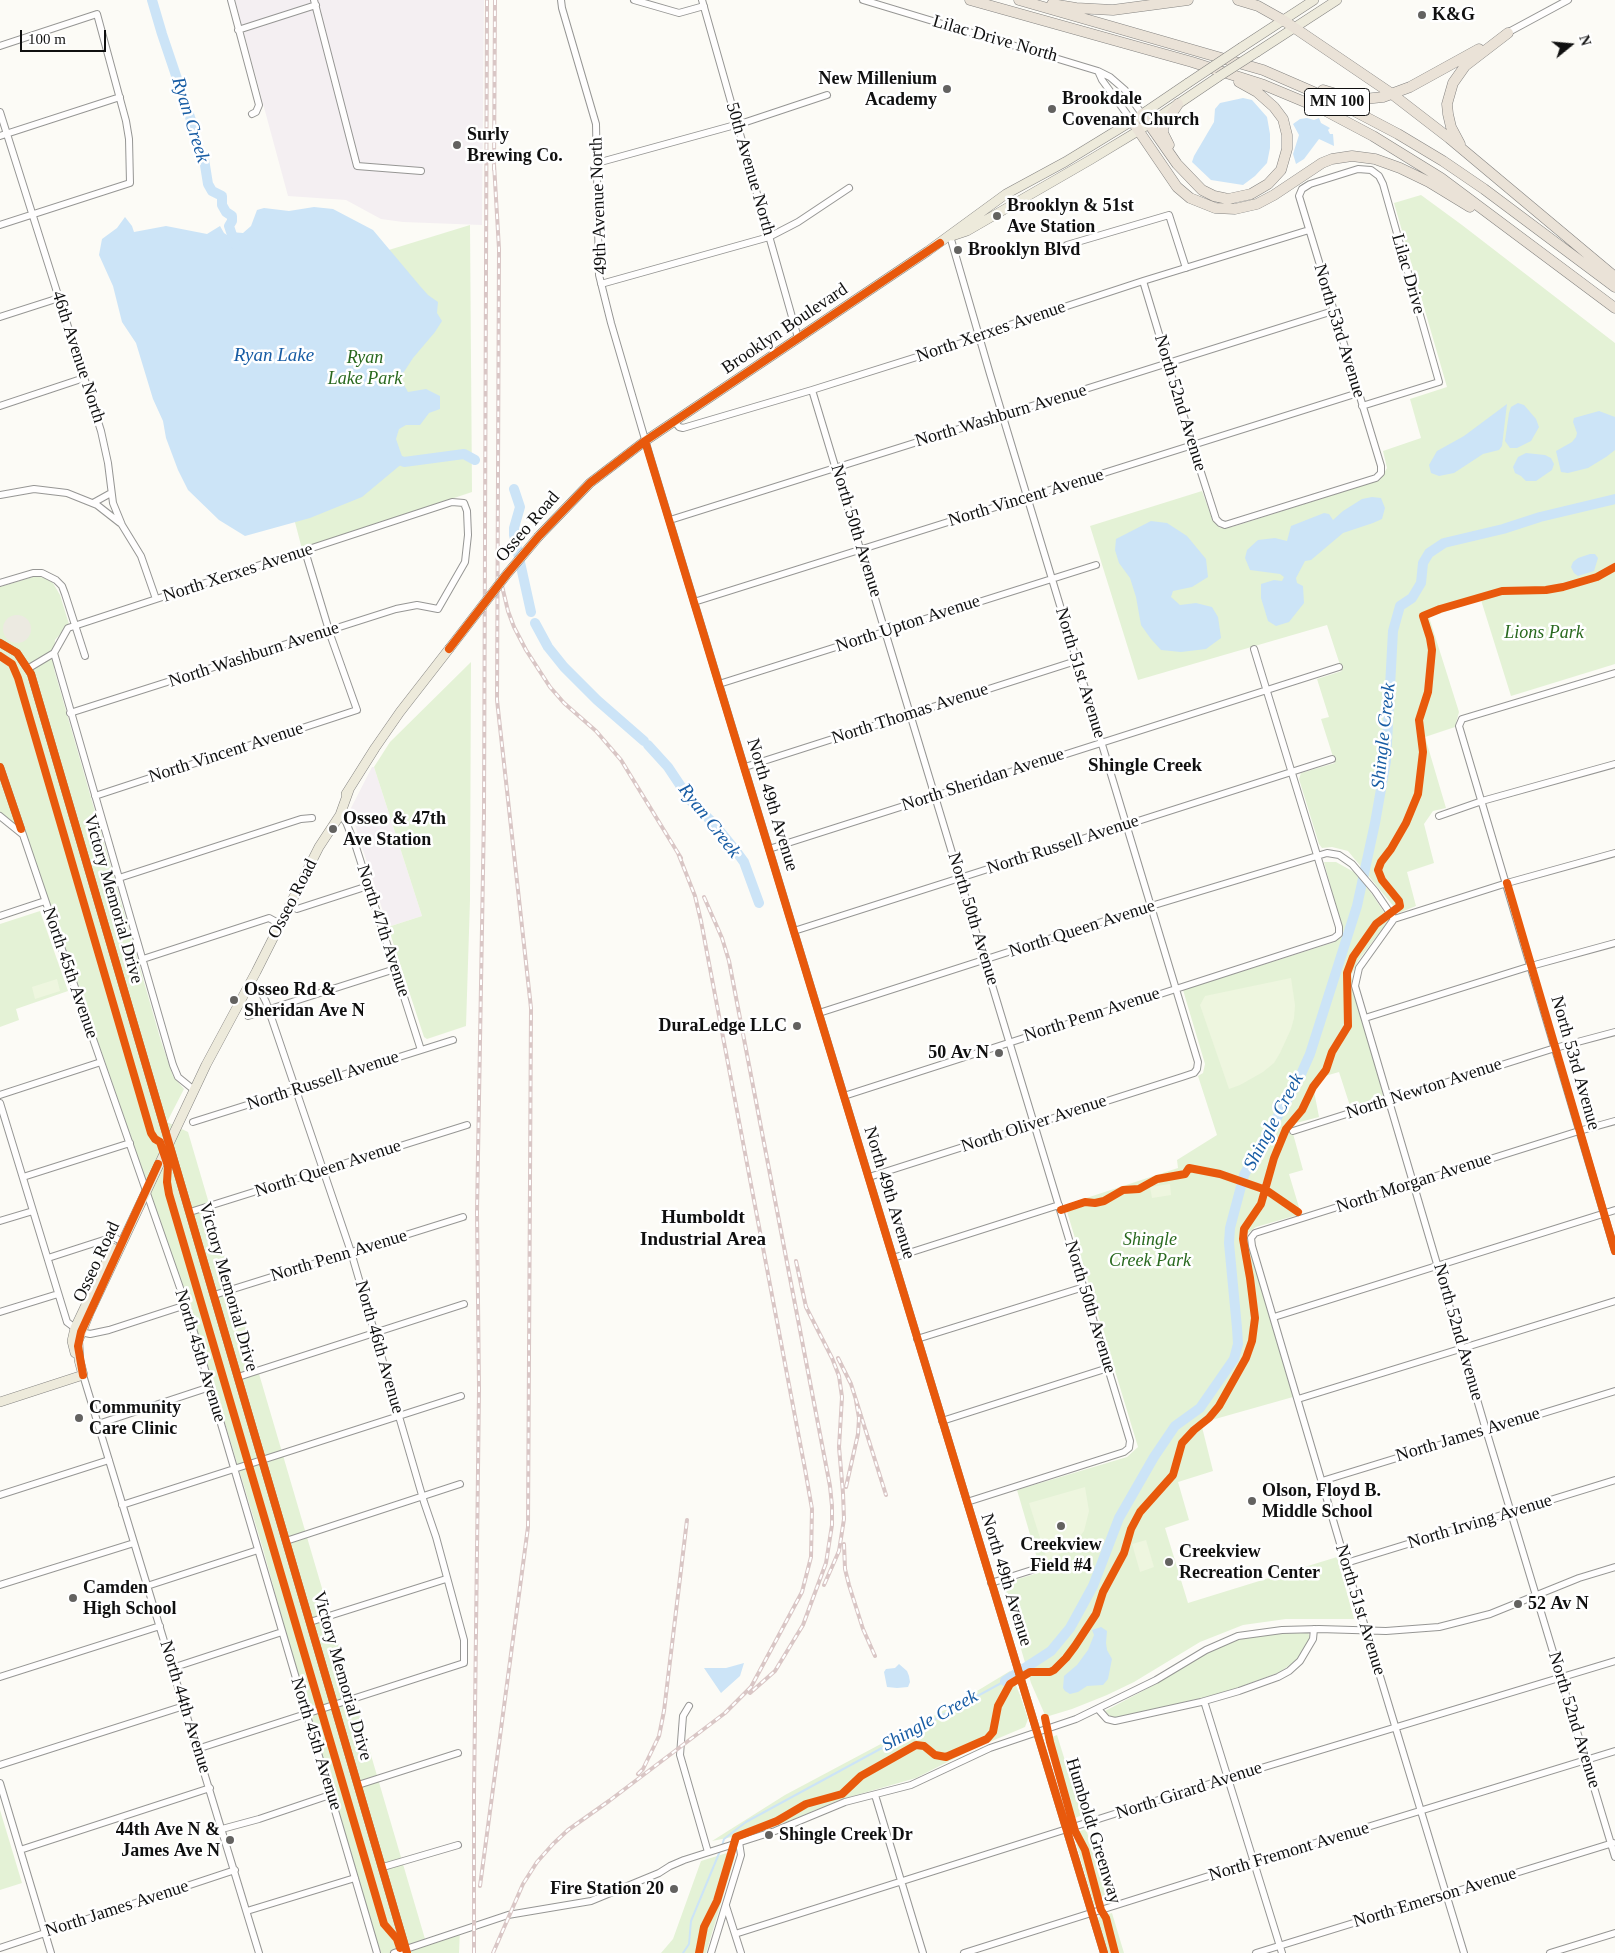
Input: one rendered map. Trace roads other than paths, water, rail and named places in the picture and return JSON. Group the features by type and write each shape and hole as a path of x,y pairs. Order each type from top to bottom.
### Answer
{"highway":[{"name":"MN 100","path":"970,0 1264,84 1324,110 1396,149 1441,178 1615,308"},
{"name":"MN 100","path":"1018,0 1263,70 1348,107 1436,156 1484,188 1615,287"},
{"path":"1028,0 1076,8 1113,10 1188,0"},
{"path":"1238,0 1258,6 1283,20 1392,94 1467,153 1615,277"},
{"path":"1467,153 1456,138 1448,118 1447,104 1453,83 1465,66 1508,33"},
{"path":"1263,70 1346,97 1374,99 1410,87 1479,49"},
{"path":"1142,114 1176,164 1194,184 1209,194 1222,198 1244,196 1256,192 1268,184 1280,170 1285,160 1288,141 1280,114 1263,96 1240,82 1192,62"},
{"path":"1178,104 1166,121 1163,133 1194,184"},
{"path":"1132,121 1177,187 1190,198 1210,206 1231,209 1257,204 1322,163 1339,157 1357,156 1375,159 1418,176 1525,241"}],"main road":[{"name":"Brooklyn Boulevard","path":"645,441 950,236 1006,194 1065,162 1132,121 1314,0"},
{"name":"Brooklyn Boulevard","path":"950,236 967,231 1138,131 1337,0"},
{"name":"Osseo Road","path":"320,847 322,836 337,807 375,748 400,712 507,574 539,536 590,483 645,441"},
{"name":"Osseo Road","path":"83,1375 72,1341 145,1187 148,1174 158,1164 169,1143 194,1090 249,987 290,904 320,847 340,815 349,790"},
{"name":"Osseo Road","path":"78,1330 117,1239 145,1187"},
{"path":"0,1402 83,1375"}],"street":[{"path":"230,0 258,104 256,112 252,114"},
{"name":"49th Avenue North","path":"562,0 562,8 596,124 598,275 645,441"},
{"path":"634,0 679,13 703,3"},
{"name":"Lilac Drive North","path":"863,0 1098,71 1110,77 1125,90 1142,114"},
{"path":"1479,49 1556,3 1568,0"},
{"path":"238,30 315,3 357,166 421,171"},
{"name":"50th Avenue North","path":"703,3 798,338"},
{"path":"0,46 97,14 120,97 129,138 130,183 0,225"},
{"path":"1098,71 1102,80 1132,121"},
{"path":"597,163 746,122 827,95"},
{"path":"3,135 120,97"},
{"name":"46th Avenue North","path":"0,112 3,135 32,214 105,447 111,493 117,515 141,556 156,599"},
{"name":"North 53rd Avenue","path":"1220,523 1225,525 1376,478 1381,473 1299,196 1302,190 1310,184 1358,169 1371,170"},
{"name":"Lilac Drive","path":"1362,406 1439,382 1383,184 1379,176 1371,170"},
{"path":"601,284 769,237 798,222 849,188"},
{"path":"1067,244 1169,215 1186,268"},
{"name":"North Xerxes Avenue","path":"675,422 679,428 683,428 812,390 974,339 978,335 1143,281 1309,230"},
{"name":"North 51st Avenue","path":"950,236 1002,416 1176,988 1198,1062 1198,1069"},
{"name":"North 52nd Avenue","path":"1143,281 1216,519 1220,523"},
{"path":"0,317 59,298"},
{"name":"North Washburn Avenue","path":"670,520 1333,311"},
{"path":"0,406 84,378"},
{"name":"North 50th Avenue","path":"812,390 862,550 1130,1441 1129,1448 1124,1452 967,1502"},
{"name":"North Vincent Avenue","path":"694,602 1358,393"},
{"name":"North 49th Avenue","path":"645,441 1104,1953"},
{"path":"0,495 34,489 74,495 93,503 122,525"},
{"path":"93,503 111,493"},
{"name":"North Xerxes Avenue","path":"75,626 452,502 464,503 467,511 468,535 465,562 438,609"},
{"path":"305,551 329,631"},
{"name":"North Upton Avenue","path":"719,684 1096,564"},
{"path":"0,583 33,573 49,576 62,586 85,656"},
{"name":"North Washburn Avenue","path":"70,713 406,606 428,606 438,609"},
{"path":"29,668 54,654 68,628 75,626"},
{"name":"North Vincent Avenue","path":"95,796 357,710 329,631"},
{"name":"Victory Memorial Drive","path":"0,643 17,653 29,668 406,1951"},
{"path":"1254,649 1317,855 1327,853 1339,855 1352,864 1375,891 1394,919 1506,883 1615,853"},
{"name":"Victory Memorial Drive","path":"54,654 173,1065 178,1077 194,1090"},
{"name":"North Thomas Avenue","path":"745,767 1076,662"},
{"name":"North Sheridan Avenue","path":"769,849 1339,668"},
{"name":"North 53rd Avenue","path":"1615,673 1462,719 1459,726 1615,1251"},
{"name":"North Russell Avenue","path":"794,932 1332,759"},
{"path":"1439,816 1482,801 1615,764"},
{"name":"North 45th Avenue","path":"0,767 186,1305 377,1953"},
{"name":"North 47th Avenue","path":"340,815 346,822 421,1050"},
{"path":"0,816 22,834"},
{"path":"119,878 301,819 312,818"},
{"name":"North Queen Avenue","path":"820,1013 1151,906 1317,855"},
{"name":"North Penn Avenue","path":"844,1096 1334,938 1339,934 1339,927 1317,855"},
{"path":"290,904 297,909 368,886"},
{"path":"0,916 45,901"},
{"path":"143,959 269,918 280,924"},
{"name":"North 52nd Avenue","path":"1394,919 1363,961 1356,976 1356,986 1510,1512 1613,1843 1615,1857"},
{"path":"1365,1018 1531,966 1615,943"},
{"path":"248,1016 395,969"},
{"name":"North 46th Avenue","path":"249,987 264,996 351,1252 422,1497 436,1537 464,1640 464,1663 334,1704"},
{"name":"North Newton Avenue","path":"1293,1131 1555,1048 1615,1032"},
{"name":"North Russell Avenue","path":"193,1122 453,1040"},
{"path":"0,1095 101,1062"},
{"name":"North Oliver Avenue","path":"869,1177 1182,1077 1194,1073 1198,1069"},
{"path":"0,1103 67,1322 78,1330 90,1334 109,1330 186,1305"},
{"name":"North Morgan Avenue","path":"1251,1238 1255,1233 1615,1121"},
{"name":"North Queen Avenue","path":"190,1212 467,1125"},
{"path":"0,1131 8,1128"},
{"path":"23,1177 130,1143"},
{"path":"893,1258 1059,1205"},
{"path":"0,1221 33,1210"},
{"path":"1274,1317 1615,1210"},
{"name":"North Penn Avenue","path":"214,1296 463,1217"},
{"path":"48,1258 114,1237 117,1239"},
{"name":"North 51st Avenue","path":"1251,1238 1395,1728 1464,1953"},
{"path":"917,1339 1084,1287"},
{"path":"0,1312 58,1294"},
{"path":"1298,1399 1615,1301"},
{"path":"238,1377 464,1304"},
{"path":"942,1421 1108,1368"},
{"name":"North 44th Avenue","path":"83,1375 259,1953"},
{"path":"98,1424 210,1387"},
{"name":"North James Avenue","path":"1322,1481 1615,1390"},
{"path":"122,1505 462,1396"},
{"path":"0,1495 109,1460"},
{"name":"North Irving Avenue","path":"1346,1563 1615,1480"},
{"path":"286,1541 460,1484"},
{"path":"0,1586 134,1543"},
{"path":"147,1586 258,1550"},
{"path":"394,1953 406,1951 508,1915 592,1901 659,1873 670,1866 710,1851 788,1826 845,1802 911,1785 990,1748 1076,1719 1098,1709 1156,1680 1220,1643 1257,1632 1314,1629 1386,1631 1439,1627 1490,1614 1579,1578 1615,1567"},
{"path":"991,1583 1035,1569"},
{"path":"310,1622 446,1579"},
{"path":"0,1677 160,1626"},
{"path":"1098,1709 1107,1719 1115,1721 1204,1701 1278,1677 1289,1671 1300,1661 1314,1636 1314,1629"},
{"path":"172,1668 282,1632"},
{"name":"North Girard Avenue","path":"735,1934 1228,1778 1615,1661"},
{"path":"1204,1701 1282,1953"},
{"path":"197,1749 334,1704"},
{"path":"0,1766 184,1706"},
{"path":"689,1706 683,1716 680,1755 710,1851"},
{"name":"North Fremont Avenue","path":"964,1953 1615,1752"},
{"path":"358,1785 458,1753"},
{"path":"0,1782 51,1953"},
{"path":"20,1850 210,1788"},
{"path":"222,1829 259,1819 330,1795"},
{"path":"875,1795 923,1953"},
{"path":"712,1953 741,1855 739,1842"},
{"name":"North Emerson Avenue","path":"1256,1953 1613,1843"},
{"path":"382,1867 458,1845"},
{"name":"North James Avenue","path":"0,1948 235,1870"},
{"path":"247,1911 355,1878"},
{"path":"726,1906 741,1953"},
{"path":"1550,1953 1615,1933"}],"water":[{"path":"1243,98 1252,100 1267,117 1270,148 1267,163 1243,185 1211,180 1192,162 1194,156 1214,122 1215,109 1220,103"},
{"path":"1319,118 1321,123 1330,128 1328,130 1330,134 1333,134 1334,146 1319,139 1304,159 1296,164 1293,154 1299,135 1293,124 1300,119 1314,120"},
{"name":"Ryan Lake","path":"314,207 333,209 373,230 428,295 438,302 437,313 442,321 400,378 408,392 426,389 440,396 440,409 429,413 420,425 406,425 399,429 396,439 404,462 362,497 310,518 245,536 219,520 188,490 178,470 136,343 122,322 113,286 99,255 102,239 117,228 125,217 134,232 166,226 207,234 220,226 227,235 230,232 243,233 251,226 257,210 264,208 289,211"},
{"path":"1518,403 1524,405 1536,419 1539,427 1531,441 1517,448 1510,448 1505,441 1509,413 1511,407"},
{"path":"1507,404 1502,446 1499,450 1483,454 1454,473 1439,476 1431,473 1429,465 1437,451 1464,436"},
{"path":"1599,411 1615,417 1615,450 1588,468 1568,473 1561,472 1556,451 1572,442 1576,437 1574,418"},
{"path":"1526,453 1545,455 1551,458 1554,464 1552,470 1536,481 1526,481 1515,473 1513,467 1518,457"},
{"path":"1381,498 1385,508 1382,519 1343,533 1311,560 1305,561 1296,578 1297,583 1303,586 1304,603 1289,622 1276,626 1268,621 1261,598 1261,584 1274,580 1282,581 1284,577 1280,574 1250,570 1245,558 1247,550 1258,540 1275,538 1287,541 1291,526 1324,513 1329,514 1333,520 1362,499"},
{"path":"1151,521 1167,523 1187,536 1206,559 1208,577 1192,587 1173,591 1171,597 1180,605 1196,603 1212,607 1218,617 1221,638 1206,649 1181,652 1161,650 1141,625 1136,597 1130,578 1119,563 1115,550 1116,539"},
{"path":"1590,554 1595,554 1598,558 1594,571 1578,576 1571,567 1573,562"},
{"path":"1101,1627 1107,1631 1107,1650 1112,1659 1108,1679 1103,1685 1087,1686 1078,1692 1070,1694 1063,1688 1064,1676 1077,1665 1088,1650 1094,1635 1092,1630"},
{"path":"744,1663 740,1676 721,1693 704,1668 726,1668"},
{"path":"899,1664 907,1671 909,1676 910,1682 908,1687 887,1687 884,1672 886,1669 895,1668"}],"waterway":[{"name":"Ryan Creek","path":"152,0 194,129 196,142 204,159 208,184 212,191 222,196 222,205 226,212 232,216 229,226 235,244"},
{"name":"Ryan Creek","path":"392,457 404,462 464,454 475,460"},
{"name":"Ryan Creek","path":"514,489 520,507 514,535 531,612"},
{"name":"Shingle Creek","path":"1005,1681 1051,1651 1070,1628 1093,1586 1119,1518 1154,1457 1175,1426 1200,1408 1234,1359 1238,1344 1229,1243 1230,1228 1244,1175 1298,1081 1310,1054 1357,906 1386,761 1393,631 1400,606 1412,598 1421,583 1423,563 1429,553 1444,543 1615,499"},
{"name":"Ryan Creek","path":"535,623 548,647 564,667 597,700 644,741"},
{"name":"Ryan Creek","path":"648,745 668,767 690,800 714,824 744,862 759,903"},
{"name":"Shingle Creek","path":"722,1846 724,1839 746,1822 1005,1681"},
{"name":"Shingle Creek","path":"683,1953 689,1944 691,1921 720,1851"}],"railway":[{"path":"474,1953 479,1389 477,1212 484,814 487,0"},
{"path":"494,170 495,0"},
{"path":"480,1886 528,1527 531,1008 497,700 499,249 494,164"},
{"path":"502,586 514,627 526,650 550,687 564,703 596,731 621,760 681,858"},
{"path":"493,1953 523,1884 537,1862 553,1844 568,1830 725,1713 751,1687 802,1592 811,1557 812,1509 805,1469 701,921 695,896 678,853"},
{"path":"704,897 722,938 729,961 830,1486 832,1506 832,1525 826,1563 803,1625 775,1671 750,1693"},
{"path":"796,1261 806,1307 832,1358 839,1376 842,1397 839,1447 844,1519 839,1551 824,1585"},
{"path":"838,1358 851,1384 886,1495"},
{"path":"846,1487 858,1434 859,1418 856,1401"},
{"path":"638,1774 643,1769 659,1736 664,1711 687,1520"},
{"path":"844,1544 845,1569 849,1585 863,1629 875,1656"}],"place":[{"name":"K&G","path":"1422,15"},
{"name":"New Millenium Academy","path":"947,89"},
{"name":"Brookdale Covenant Church","path":"1052,109"},
{"name":"Surly Brewing Co.","path":"457,145"},
{"name":"Brooklyn & 51st Ave Station","path":"997,216"},
{"name":"Brooklyn Blvd","path":"958,250"},
{"name":"Osseo & 47th Ave Station","path":"333,829"},
{"name":"Osseo Rd & Sheridan Ave N","path":"234,1000"},
{"name":"DuraLedge LLC","path":"797,1026"},
{"name":"50 Av N","path":"999,1053"},
{"name":"Community Care Clinic","path":"79,1418"},
{"name":"Olson, Floyd B. Middle School","path":"1252,1501"},
{"name":"Creekview Field #4","path":"1061,1526"},
{"name":"Creekview Recreation Center","path":"1169,1562"},
{"name":"Camden High School","path":"73,1598"},
{"name":"52 Av N","path":"1518,1604"},
{"name":"Shingle Creek Dr","path":"769,1835"},
{"name":"44th Ave N & James Ave N","path":"230,1840"},
{"name":"Fire Station 20","path":"674,1889"}],"district":[{"name":"Shingle Creek","path":"1145,766"},
{"name":"Humboldt Industrial Area","path":"703,1229"}],"park label":[{"name":"Ryan Lake Park","path":"365,368"},
{"name":"Lions Park","path":"1544,633"},
{"name":"Shingle Creek Park","path":"1150,1250"}]}
